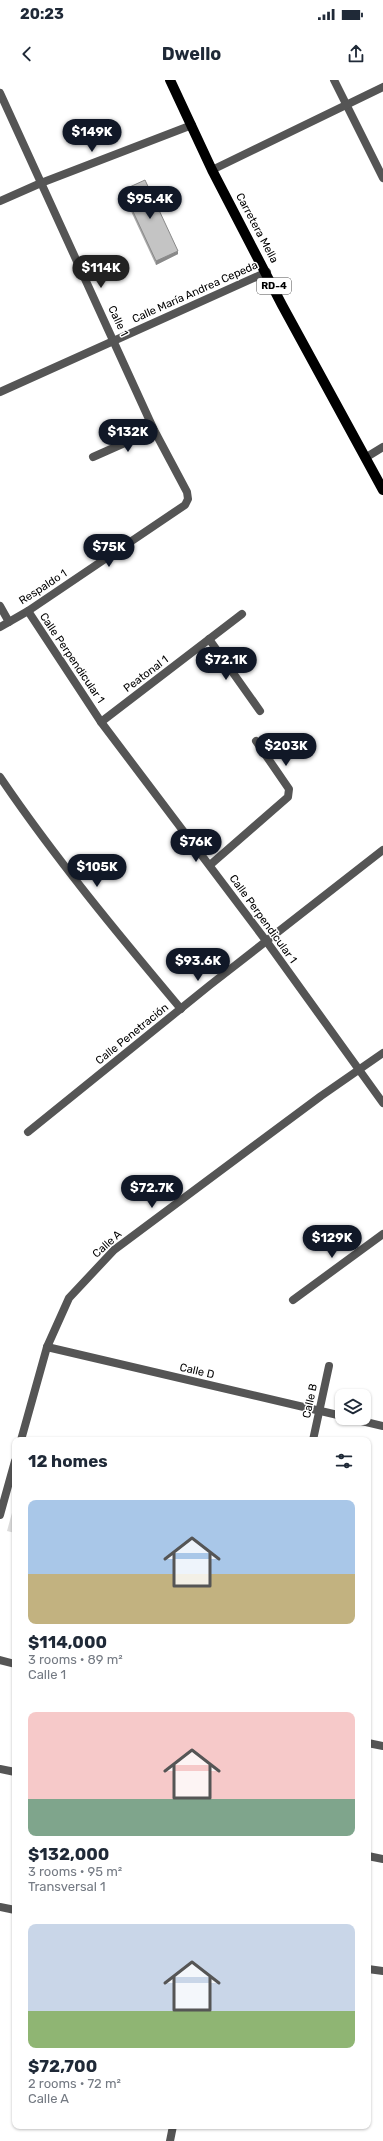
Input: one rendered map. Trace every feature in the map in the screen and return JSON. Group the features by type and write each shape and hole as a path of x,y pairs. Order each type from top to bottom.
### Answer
{"main road":[{"name":"Carretera Mella","path":"170,80 212,170 267,272 282,305 383,490"}],"street":[{"path":"334,80 383,178"},
{"path":"212,170 383,86"},
{"name":"Calle 1","path":"0,93 154,430 187,492"},
{"path":"0,202 41,183 192,125"},
{"name":"Calle María Andrea Cepeda","path":"0,392 267,272"},
{"path":"93,457 154,430"},
{"path":"365,458 383,447"},
{"name":"Respaldo 1","path":"0,627 28,611 185,505 188,499 187,492"},
{"path":"0,606 9,622"},
{"name":"Calle Perpendicular 1","path":"28,611 101,722 267,942 383,1103"},
{"name":"Peatonal 1","path":"101,722 242,614"},
{"path":"209,639 260,711"},
{"path":"210,865 288,797 289,789 256,741"},
{"path":"0,777 18,804 129,947 181,1008"},
{"name":"Calle Penetración","path":"28,1132 181,1008 383,850"},
{"name":"Calle A","path":"22,1437 47,1347 68,1298 114,1250 321,1096 383,1053"},
{"path":"293,1300 383,1234"},
{"name":"Calle D","path":"47,1347 335,1414"},
{"name":"Calle B","path":"314,1437 329,1366"},
{"path":"371,1423 383,1426"},
{"path":"0,1515 12,1473"},
{"path":"0,1660 12,1663"},
{"path":"371,1744 383,1746"},
{"path":"0,1769 12,1771"},
{"path":"371,1857 383,1859"},
{"path":"0,1907 12,1909"},
{"path":"371,1970 383,1971"},
{"path":"170,2141 173,2129"}],"shaded area":[{"path":"12,1513 12,1532 7,1531"}],"building":[{"path":"145,180 178,251 156,261 123,190"}]}
